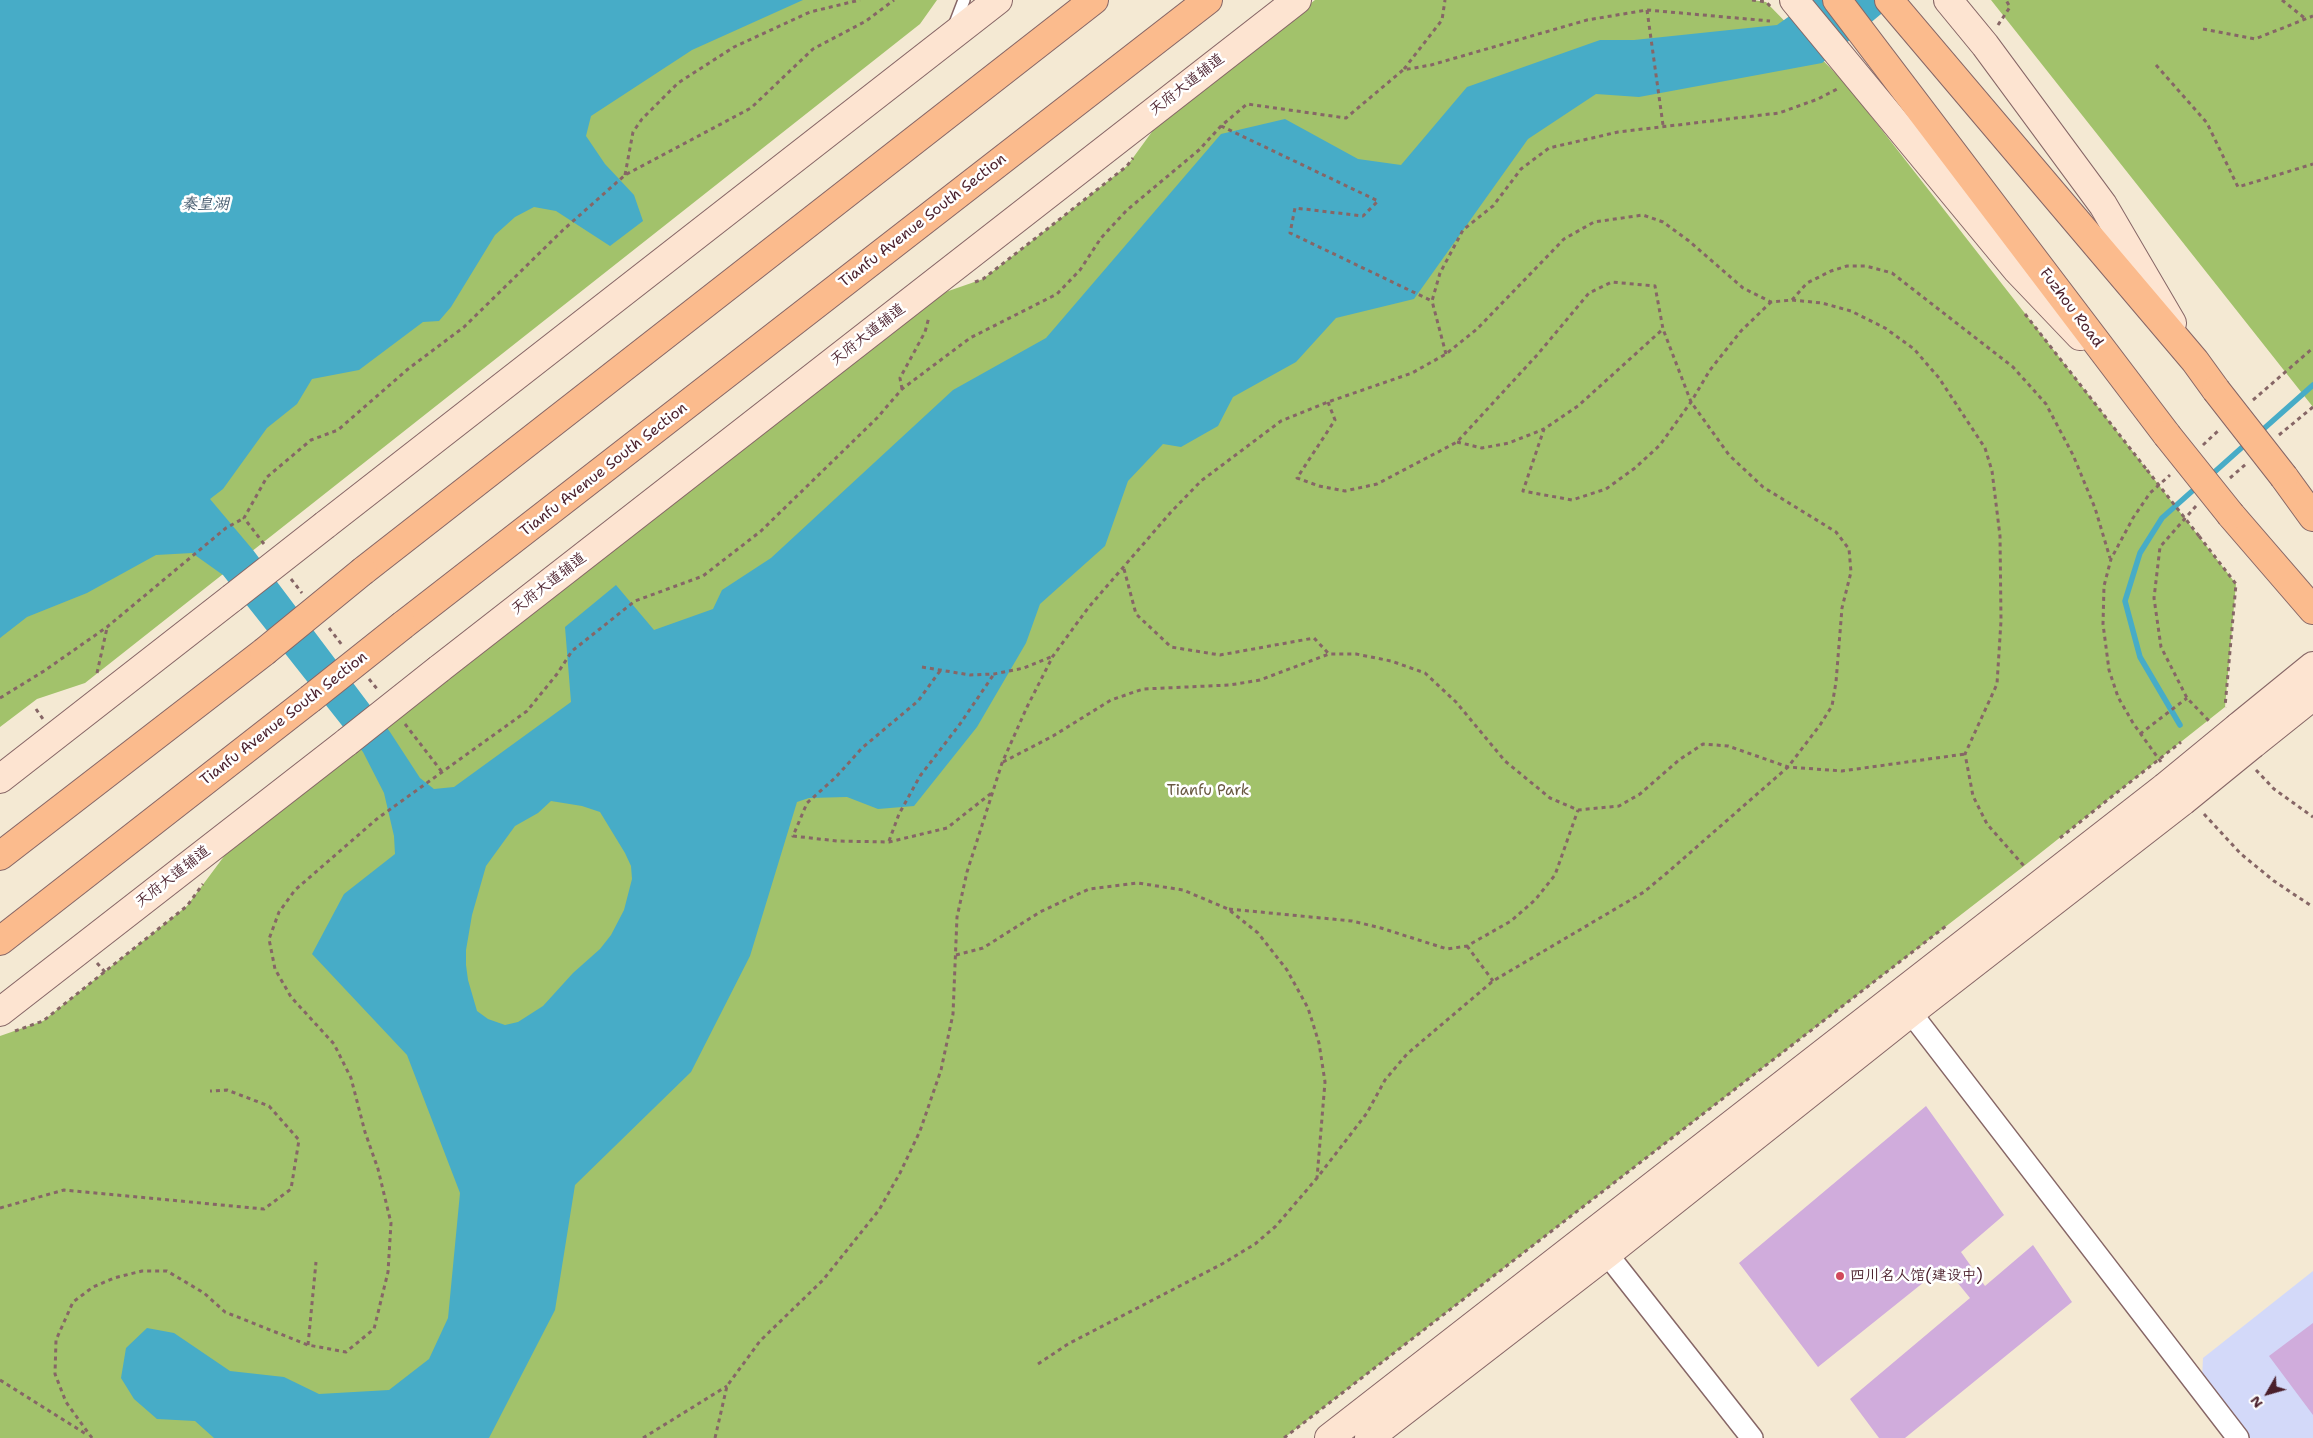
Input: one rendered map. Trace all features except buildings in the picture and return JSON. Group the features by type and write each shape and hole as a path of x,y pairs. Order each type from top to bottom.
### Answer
{"main road":[{"path":"0,856 264,652 363,571 1094,0"},
{"name":"Tianfu Avenue South Section","path":"0,941 1208,0"},
{"name":"Fuzhou Road","path":"1837,0 2142,403 2231,515 2313,610"},
{"path":"1889,0 2195,361 2313,517"}],"street":[{"path":"0,779 998,0"},
{"name":"天府大道辅道","path":"0,1012 1297,0"},
{"path":"1794,0 2017,270 2142,403"},
{"path":"1948,0 1985,45 2103,205 2195,361"},
{"path":"1776,10 1815,24"},
{"path":"1328,1438 1594,1230 1904,1004 2174,794 2233,731 2313,666"},
{"path":"2233,731 2313,696"},
{"path":"1369,1438 1607,1254 1904,1004"},
{"path":"1904,1004 2238,1438"},
{"path":"1594,1230 1607,1254 1752,1438"}],"lane":[{"path":"949,38 964,0"}],"path":[{"path":"625,175 633,132 642,119 678,83 734,47 810,12 860,0"},
{"path":"563,230 625,175 751,108 813,49 866,21 894,0"},
{"path":"91,1437 66,1402 55,1374 56,1340 73,1302 93,1287 114,1278 142,1271 167,1271 204,1293 225,1312 308,1345 346,1352 374,1329 388,1272 391,1223 378,1169 365,1132 351,1078 334,1044 291,998 275,969 269,939 279,912 295,890 378,818 527,712 557,674 572,651 636,601 703,576 761,531 877,418 902,389 970,338 1057,294 1080,270 1101,238 1128,210 1199,150 1247,104 1346,118 1403,70 1442,20 1445,0"},
{"path":"1985,45 2010,7 2006,0"},
{"path":"2282,0 2307,20"},
{"path":"1403,70 1431,65 1587,20 1647,10 1776,10"},
{"path":"1647,10 1663,125"},
{"path":"2203,29 2255,38 2307,20 2313,16"},
{"path":"2156,65 2207,123 2238,187 2313,164"},
{"path":"1446,354 1432,301 1440,273 1463,230 1493,206 1521,169 1550,148 1618,132 1663,125 1779,114 1818,99 1846,84"},
{"path":"1222,126 1378,201 1363,216 1295,208 1290,233 1432,301"},
{"path":"643,1438 727,1386 760,1341 823,1280 879,1210 900,1173 920,1131 941,1070 953,1014 957,917 968,872 1002,763 1027,707 1053,656 1088,608 1171,512 1201,481 1281,421 1328,402 1412,373 1446,354 1478,329 1564,239 1594,222 1643,215 1663,222 1689,241 1742,288 1771,302 1792,300 1822,303 1851,310 1885,328 1914,349 1939,378 1985,448 1992,471 2000,536 2001,621 1997,684 1965,754 1973,796 1987,824 2024,866"},
{"path":"1792,300 1807,283 1831,271 1847,266 1866,266 1892,273 2013,367 2046,404 2073,455 2095,508 2111,559"},
{"path":"1038,1364 1068,1344 1222,1264 1255,1244 1276,1226 1317,1178 1367,1113 1386,1080 1407,1054 1493,981 1644,892 1788,766 1820,725 1832,706 1836,682 1842,608 1851,572 1849,549 1836,532 1763,487 1729,455 1692,402 1663,330 1654,286 1612,282 1589,293 1538,354 1457,442 1377,484 1345,491 1319,486 1297,478 1335,420 1328,402"},
{"path":"1544,429 1523,491 1572,500 1606,489 1635,468 1660,445 1692,402 1710,370 1741,331 1771,302"},
{"path":"902,389 900,378 925,332 929,314"},
{"path":"1457,442 1482,448 1509,443 1544,429 1578,406 1663,330"},
{"path":"2275,438 2313,407"},
{"path":"2225,482 2246,463"},
{"path":"2147,470 2236,584 2233,731"},
{"path":"2204,500 2160,547 2154,598 2161,646 2187,698 2233,731 2274,789 2313,817"},
{"path":"0,698 44,671 107,627 190,560 226,528 244,518"},
{"path":"1124,568 1136,614 1170,647 1220,655 1314,638 1329,654"},
{"path":"96,678 107,627"},
{"path":"1002,763 1053,736 1112,700 1143,689 1230,686 1260,680 1329,654 1356,654 1391,661 1425,673 1456,702 1505,761 1550,798 1578,810 1619,806 1640,794 1679,760 1703,744 1728,746 1788,766 1842,771 1965,754"},
{"path":"922,667 970,675 994,674 1024,668 1053,656"},
{"path":"940,671 918,701 862,748 807,803 793,836 837,841 889,842 948,828 994,791"},
{"path":"889,842 899,814 920,776 960,724 994,674"},
{"path":"2140,734 2187,698"},
{"path":"2202,725 2210,719"},
{"path":"2055,841 2187,737"},
{"path":"1228,909 1352,921 1447,949 1467,946 1511,921 1536,900 1555,875 1578,810"},
{"path":"2016,872 2032,860"},
{"path":"956,954 983,948 1040,912 1089,889 1138,882 1183,890 1228,909 1258,933 1287,970 1308,1008 1319,1043 1325,1082 1317,1178"},
{"path":"1284,1438 1953,921"},
{"path":"1467,946 1493,981"},
{"path":"0,1208 64,1190 264,1209 291,1189 299,1140 269,1106 228,1090 210,1091"},
{"path":"308,1345 316,1262"},
{"path":"0,1380 91,1437"},
{"path":"715,1438 727,1386"}],"shaded area":[{"path":"2313,1271 2313,1438 2248,1438 2202,1379 2203,1358"}],"green space":[{"name":"秦皇湖","path":"0,0 937,0 920,24 85,683 37,699 0,727"},
{"name":"Tianfu Park","path":"1315,0 1752,0 1766,2 1846,84 2236,584 2225,707 2024,866 1284,1438 0,1438 0,1036 43,1021 187,906 225,855 934,296 983,279 1046,230 1127,166 1162,118"},
{"path":"1991,0 2313,0 2313,407"}],"water":[{"path":"0,0 803,0 692,50 591,116 586,136 605,164 634,195 643,221 610,246 556,211 534,207 515,217 495,235 451,307 439,321 423,322 359,370 312,379 297,404 267,428 223,489 210,499 253,550 390,732 420,778 434,789 454,787 571,702 565,627 616,585 654,630 713,609 722,590 771,558 953,390 1046,338 1221,134 1285,119 1358,159 1401,165 1467,87 1600,40 1634,40 1777,25 1812,0 1898,0 1822,63 1639,97 1596,94 1528,139 1414,299 1336,318 1296,362 1233,397 1218,426 1181,447 1163,444 1128,481 1105,546 1040,604 1026,643 977,727 914,806 878,809 847,797 809,798 797,802 750,956 691,1072 575,1185 555,1310 489,1438 214,1438 195,1421 157,1419 134,1399 121,1378 126,1348 147,1328 174,1333 230,1371 284,1377 319,1394 389,1390 429,1359 448,1318 460,1193 407,1055 312,954 344,894 395,854 394,836 384,793 363,752 223,575 192,553 156,555 87,593 27,617 0,638","holes":["551,801 582,806 600,812 631,866 632,879 624,910 611,935 600,949 573,973 543,1006 518,1022 505,1025 488,1019 477,1011 468,980 466,965 466,950 472,915 486,866 515,826 538,813"]}],"waterway":[{"path":"2259,433 2313,385"},
{"path":"2210,476 2248,442"},
{"path":"2180,725 2140,657 2125,601 2140,553 2162,518 2199,485"}],"place":[{"name":"四川名人馆(建设中)","path":"1840,1276"}]}
